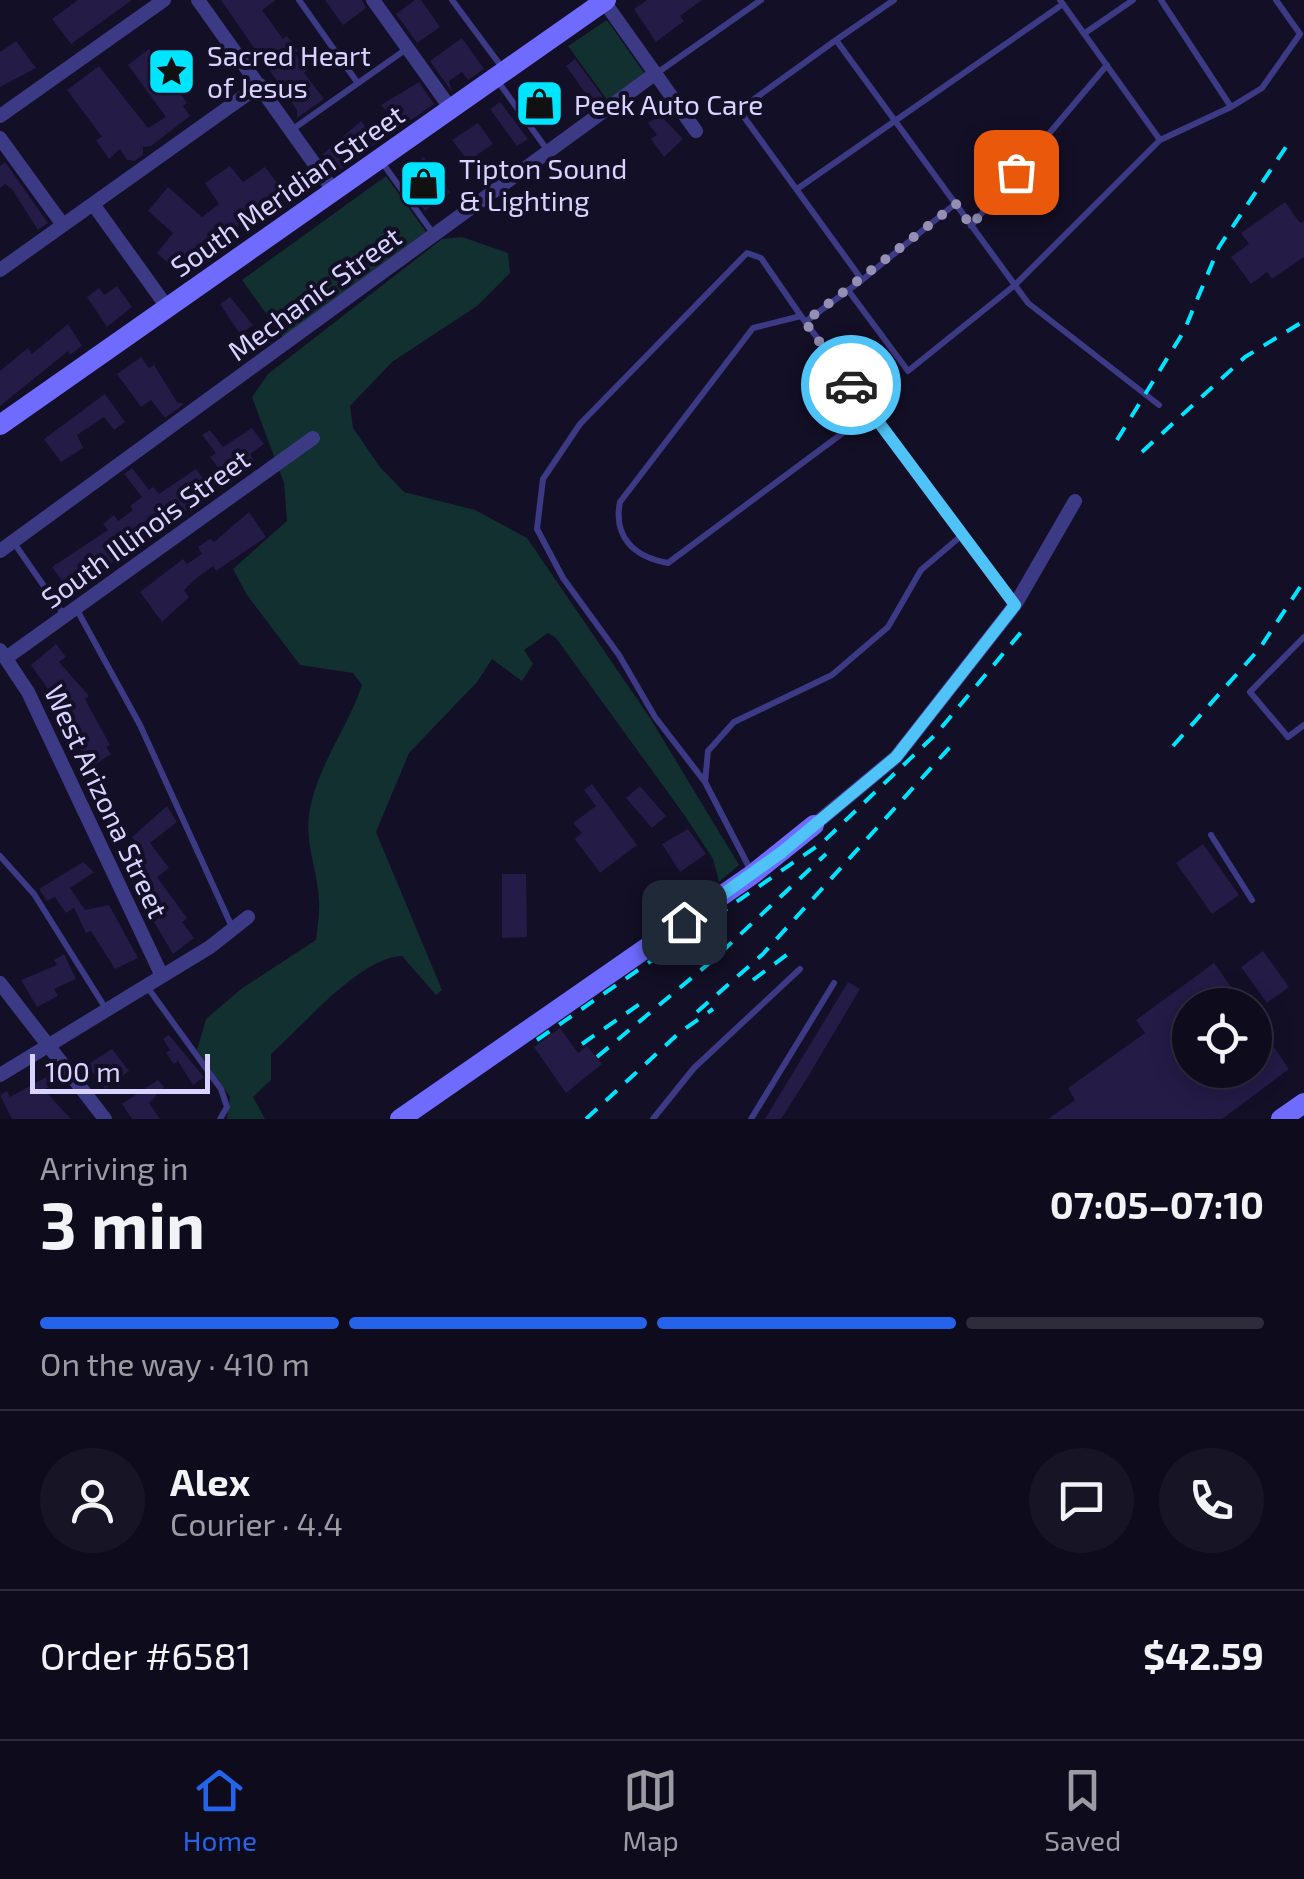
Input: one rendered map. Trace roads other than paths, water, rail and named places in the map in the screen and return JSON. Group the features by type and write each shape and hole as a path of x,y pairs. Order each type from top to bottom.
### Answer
{"main road":[{"name":"South Meridian Street","path":"0,425 604,0"},
{"path":"400,1119 752,874 814,825"},
{"path":"1281,1119 1304,1103"}],"street":[{"path":"0,116 164,0"},
{"path":"198,0 334,190"},
{"path":"373,0 451,110"},
{"path":"604,0 696,131"},
{"name":"Mechanic Street","path":"6,546 656,74"},
{"path":"0,270 260,85"},
{"path":"0,138 63,225"},
{"path":"93,204 166,307"},
{"name":"South Illinois Street","path":"3,654 70,612 312,438"},
{"path":"814,825 896,757 1015,605 1075,500"},
{"name":"West Arizona Street","path":"3,654 28,692 162,976"},
{"path":"0,1075 147,986 248,917"},
{"path":"0,983 105,1119"}],"lane":[{"path":"299,0 358,82"},
{"path":"452,0 549,152"},
{"path":"656,74 761,0"},
{"path":"862,280 739,110 894,0"},
{"path":"1084,34 1133,0"},
{"path":"1161,0 1231,107"},
{"path":"848,290 908,371 1014,285 1160,140 1262,88 1302,36 1276,0"},
{"path":"797,189 1062,2 1160,140"},
{"path":"836,40 1028,303 1159,404"},
{"path":"292,130 407,48"},
{"path":"971,226 1107,65"},
{"path":"380,160 435,236"},
{"path":"871,412 668,563 646,560 623,539 616,522 620,502 753,328 803,319 862,280 956,204"},
{"path":"752,874 706,782 655,717 619,655 563,578 536,529 543,479 580,424 747,253 761,258 1015,605"},
{"path":"706,782 708,751 734,722 832,674 888,627 921,570 961,536"},
{"path":"6,546 70,612 140,725 233,928"},
{"path":"1304,637 1250,692 1288,737 1304,725"},
{"path":"1211,835 1252,900"},
{"path":"0,856 34,894 107,1010"},
{"path":"652,1119 694,1068 800,969"},
{"path":"751,1119 834,983"},
{"path":"147,986 221,1089 227,1107 220,1119"}],"railway":[{"path":"1117,440 1184,331 1219,247 1290,141"},
{"path":"1142,452 1245,357 1304,321"},
{"path":"1173,746 1260,648 1304,581"},
{"path":"537,1040 823,842 936,734 1023,630"},
{"path":"697,1012 763,954 950,747"},
{"path":"597,1057 713,960 826,854"},
{"path":"753,980 789,953"},
{"path":"582,1044 647,999"},
{"path":"586,1119 679,1033 713,1009"}],"place":[{"name":"Sacred Heart of Jesus","path":"172,71"},
{"name":"Peek Auto Care","path":"539,104"},
{"name":"Tipton Sound & Lighting","path":"424,184"}]}
